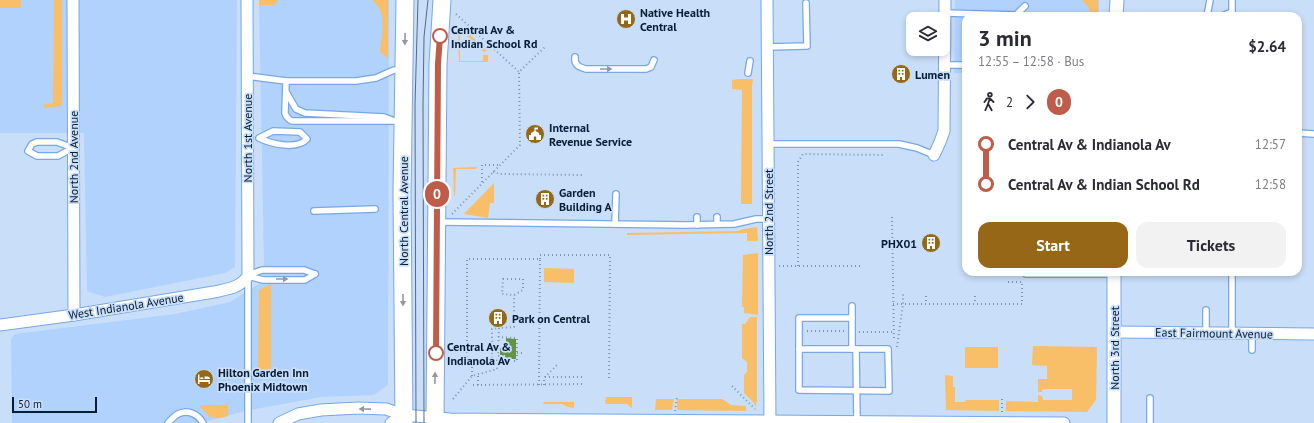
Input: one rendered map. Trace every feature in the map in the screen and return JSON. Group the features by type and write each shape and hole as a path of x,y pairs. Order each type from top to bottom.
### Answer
{"main road":[{"name":"North Central Avenue","path":"399,420 402,201 398,121 404,70 405,0"},
{"path":"431,419 444,219 438,64 442,0"}],"street":[{"name":"North 2nd Avenue","path":"72,0 74,315"},
{"name":"North 1st Avenue","path":"247,0 248,276"},
{"name":"North 2nd Street","path":"767,0 770,422"},
{"path":"944,12 945,0"},
{"path":"1116,0 1116,12"},
{"path":"934,155 944,131 944,56"},
{"name":"West Indianola Avenue","path":"0,325 74,315 214,292 236,286 248,276"},
{"name":"North 3rd Street","path":"1114,276 1114,423"},
{"name":"East Fairmount Avenue","path":"1114,332 1314,334"},
{"path":"279,423 298,414 321,410 386,409 399,420 450,419 1064,423"}],"lane":[{"path":"1208,12 1210,0"},
{"path":"1232,0 1232,12"},
{"path":"767,47 807,46 806,3"},
{"path":"1020,12 1025,6"},
{"path":"950,14 962,14"},
{"path":"575,57 576,64 586,69 646,68 651,67 654,60"},
{"path":"748,73 750,61"},
{"path":"944,65 962,65"},
{"path":"247,76 286,81 356,81 376,78 394,70 404,70"},
{"path":"286,81 285,113 286,117 292,121 398,121"},
{"path":"286,92 296,109 305,113 384,116 398,121"},
{"path":"272,131 282,131 300,132 307,139 300,143 282,144 270,143 259,138 272,131"},
{"path":"1302,133 1314,134"},
{"path":"37,142 57,142 73,148 58,156 37,156 28,151 32,144 37,142"},
{"path":"768,144 899,144 912,146 934,155"},
{"path":"615,224 616,194"},
{"path":"314,210 375,209"},
{"path":"685,217 686,225"},
{"path":"697,217 697,225"},
{"path":"717,217 717,224"},
{"path":"444,219 686,225 741,223 756,219 768,219"},
{"path":"262,270 304,270 315,274 305,280 263,280 248,276 262,270"},
{"path":"248,276 248,423"},
{"path":"1232,276 1232,333"},
{"path":"852,306 857,421"},
{"path":"1206,310 1206,333"},
{"path":"799,349 888,349 889,391 799,390 799,349 799,318 852,318"},
{"path":"1252,333 1252,350"},
{"path":"1150,398 1150,423"},
{"path":"168,423 177,414 187,412 193,413 199,417 203,423"}],"path":[{"path":"444,219 520,145 519,72 456,14"},
{"path":"519,72 546,46"},
{"path":"798,266 798,162 803,154 885,154"},
{"path":"482,183 482,165 500,165"},
{"path":"493,172 500,174 584,175"},
{"path":"892,217 894,341"},
{"path":"543,384 540,255 610,255 609,380"},
{"path":"472,376 472,366 467,366 467,259 540,259"},
{"path":"779,266 864,266"},
{"path":"893,304 1022,304 1022,282 1024,276"},
{"path":"503,279 523,279 522,290 514,295 502,294 503,279"},
{"path":"1008,282 1022,282"},
{"path":"888,349 897,349 903,293"},
{"path":"454,399 472,376 497,369 497,359 492,359 492,329 514,327 514,295"},
{"path":"926,296 926,304"},
{"path":"975,296 975,304"},
{"path":"498,337 518,338 517,361 504,361 503,356 498,356 498,337 499,328"},
{"path":"518,353 525,353"},
{"path":"543,384 545,377 558,364"},
{"path":"478,374 478,385"},
{"path":"545,377 584,378"},
{"path":"570,377 570,384"},
{"path":"473,385 584,384"},
{"path":"732,386 755,409"},
{"path":"674,412 677,396"},
{"path":"1002,399 1002,413"}],"shaded area":[{"path":"0,0 237,0 235,267 225,273 105,297 87,291 84,133 0,133"},
{"path":"0,0 21,0 21,8 0,8"},
{"path":"54,0 62,0 62,101 61,106 45,108 43,107 45,104 53,103"},
{"path":"259,0 389,0 388,385 374,395 321,397 245,411 201,423 12,423 11,339 15,334 175,314 230,302 259,284 264,263"},
{"path":"259,0 278,0 275,5 259,5"},
{"path":"372,0 388,0 388,58 380,52 383,31 382,17 377,5"},
{"path":"955,0 1099,0 1099,12 962,12 962,73 954,73"},
{"path":"1082,0 1098,0 1098,12 1089,12 1089,8"},
{"path":"458,29 465,29 468,31 466,34 464,32 460,32 460,61 483,61 483,55 488,55 488,62 459,62"},
{"path":"469,34 487,51 484,52 467,36"},
{"path":"753,79 752,204 741,204 742,90 732,89 732,80"},
{"path":"477,167 476,169 456,169 454,196 453,168"},
{"path":"494,183 494,203 490,203 488,218 464,214"},
{"path":"757,227 758,241 747,241 747,233 627,235 627,233 738,231"},
{"path":"758,253 758,315 744,313 744,307 742,307 743,255"},
{"path":"544,268 574,269 574,283 544,282"},
{"path":"271,284 271,369 258,369 259,290"},
{"path":"750,317 757,317 757,401 755,407 754,403 744,393 744,375 747,372 747,362 742,358 742,324 745,324"},
{"path":"506,338 516,339 516,359 505,359 505,355 500,355 500,348 506,348"},
{"path":"1033,346 1097,347 1096,400 1087,412 1006,411 1006,401 1038,402 1038,395 1042,396 1043,400 1072,400 1072,389 1042,389 1042,392 1038,392 1038,379 1047,379 1047,366 1032,365"},
{"path":"965,347 998,347 998,368 965,368"},
{"path":"945,375 953,376 955,402 965,402 966,400 999,400 999,411 946,410"},
{"path":"606,397 632,397 632,408 627,404 606,404"},
{"path":"656,399 674,399 672,410 655,410"},
{"path":"677,399 722,399 731,405 746,406 746,411 677,410"},
{"path":"544,402 574,402 574,408 562,404 543,404"},
{"path":"199,405 228,405 228,416 218,418 211,417"}],"tram line":[{"path":"416,423 415,104 418,0"},
{"path":"424,423 423,104 424,37 428,0"}],"bus line":[{"name":"0","path":"436,353 438,64 440,36"}],"place":[{"name":"Native Health Central","path":"626,19"},
{"name":"Central Av & Indian School Rd","path":"440,36"},
{"name":"Lumen","path":"901,74"},
{"name":"Internal Revenue Service","path":"535,134"},
{"name":"Garden Building A","path":"545,199"},
{"name":"PHX01","path":"931,243"},
{"name":"Park on Central","path":"498,318"},
{"name":"Central Av & Indianola Av","path":"436,353"},
{"name":"Hilton Garden Inn Phoenix Midtown","path":"204,379"}]}
